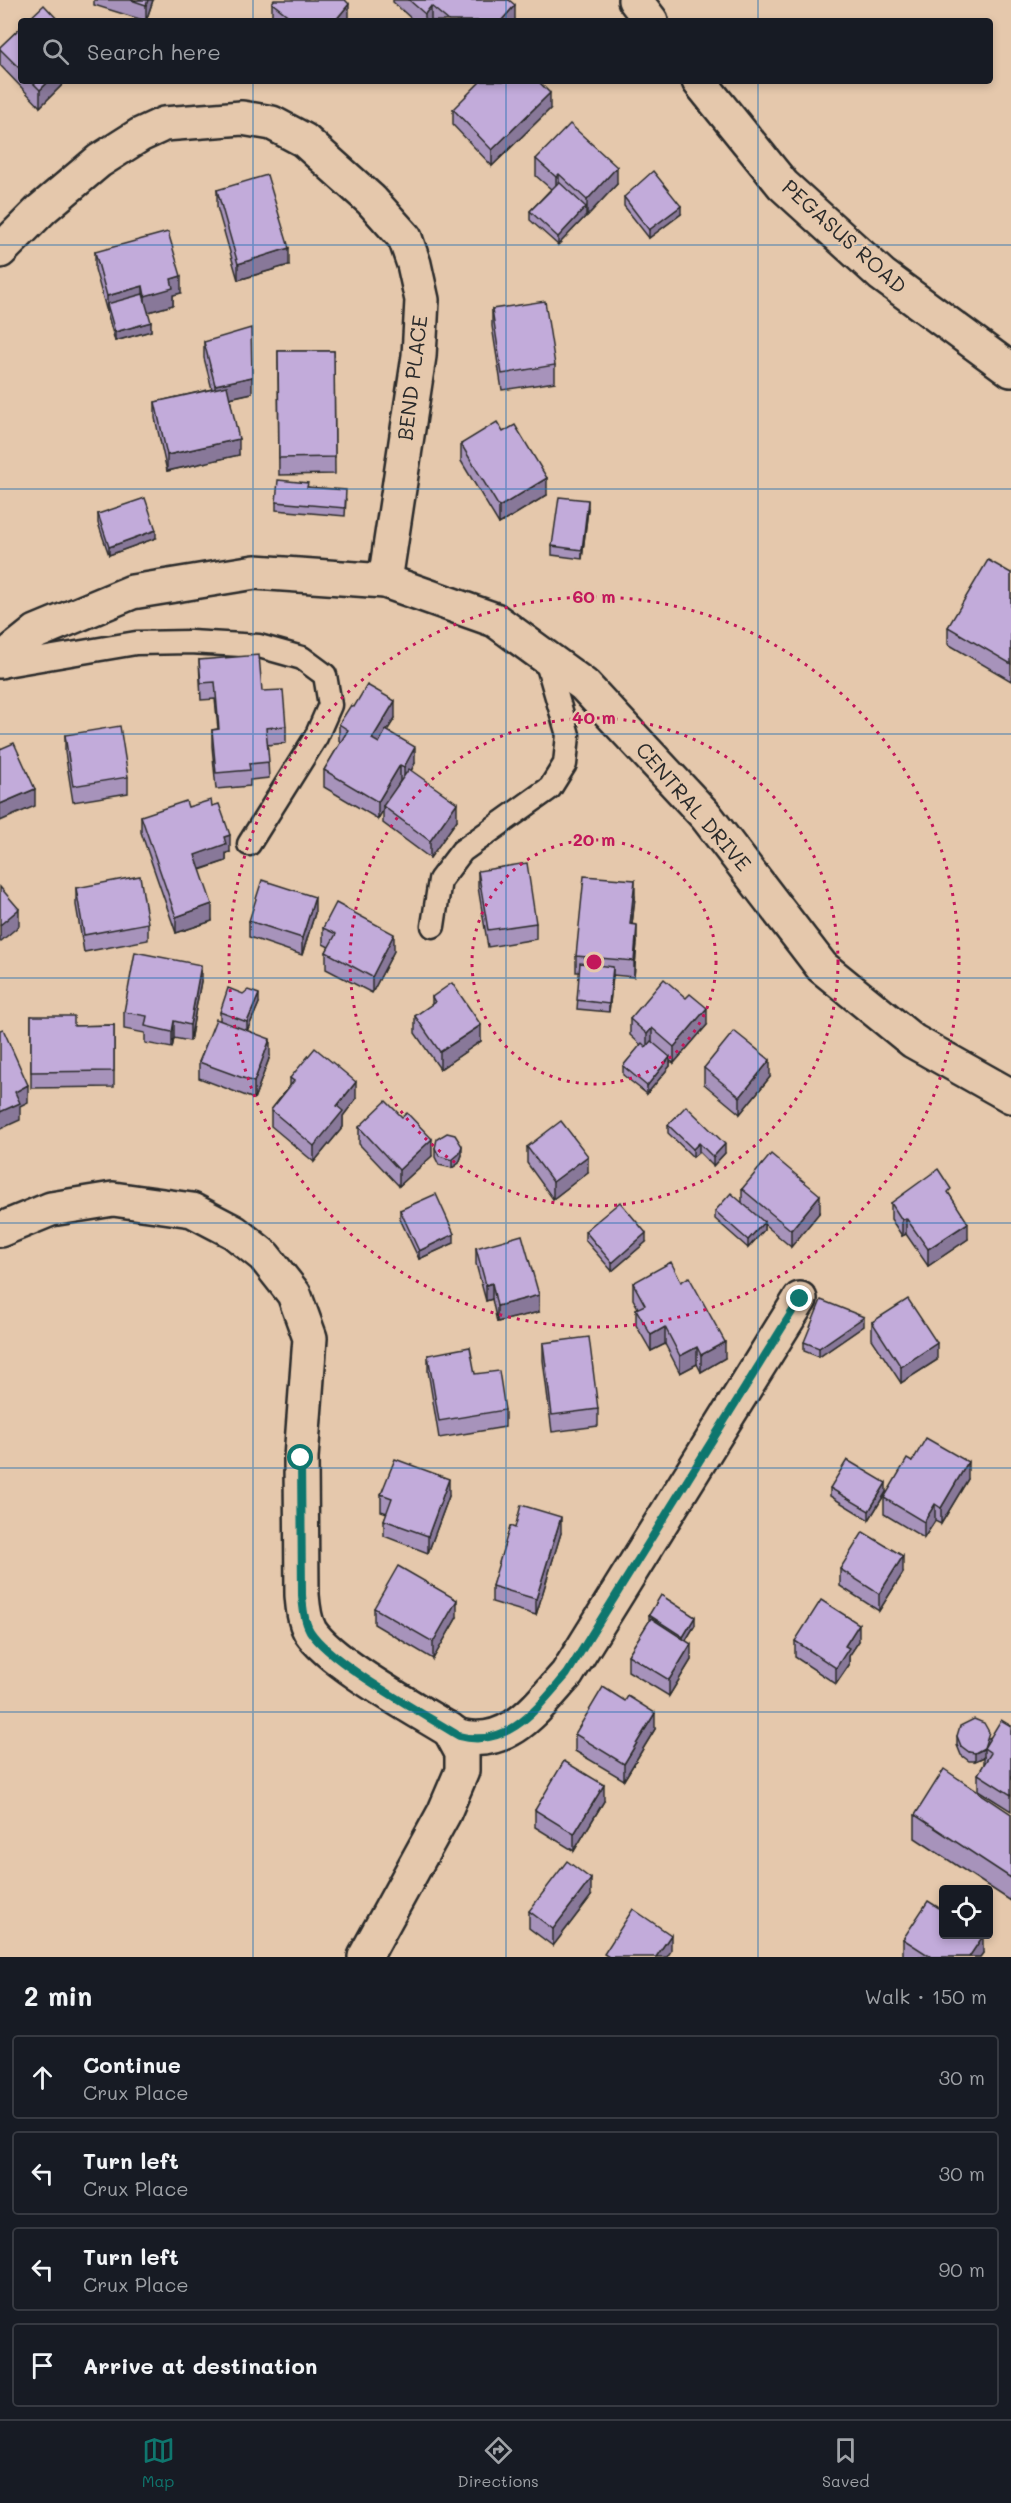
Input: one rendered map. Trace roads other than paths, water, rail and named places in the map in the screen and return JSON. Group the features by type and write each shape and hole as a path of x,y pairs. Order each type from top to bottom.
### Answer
{"street":[{"path":"634,0 649,18"},
{"name":"PEGASUS ROAD","path":"701,84 783,185 882,275 1011,370"},
{"name":"BEND PLACE","path":"0,251 42,209 99,161 140,135 164,124 242,118 272,123 304,140 371,200 405,238 414,264 422,300 419,356 385,581"},
{"name":"CENTRAL DRIVE","path":"0,661 36,632 132,592 255,573 385,581 495,620 584,685 706,816 822,967 913,1041 1011,1096"},
{"path":"0,1230 51,1209 113,1199 192,1210 234,1232 264,1256 294,1294 310,1338 301,1469 302,1595 304,1615 310,1630 323,1646 354,1669 449,1729 470,1738 489,1738 505,1732 529,1717 567,1674 800,1299"},
{"path":"365,1957 444,1813 462,1771 462,1753 449,1729"}],"lane":[{"path":"0,666 70,653 147,643 259,646 303,658 325,675 330,705 316,737 249,844"},
{"path":"433,926 440,880 462,851 550,789 565,764 568,735 545,656"}]}
